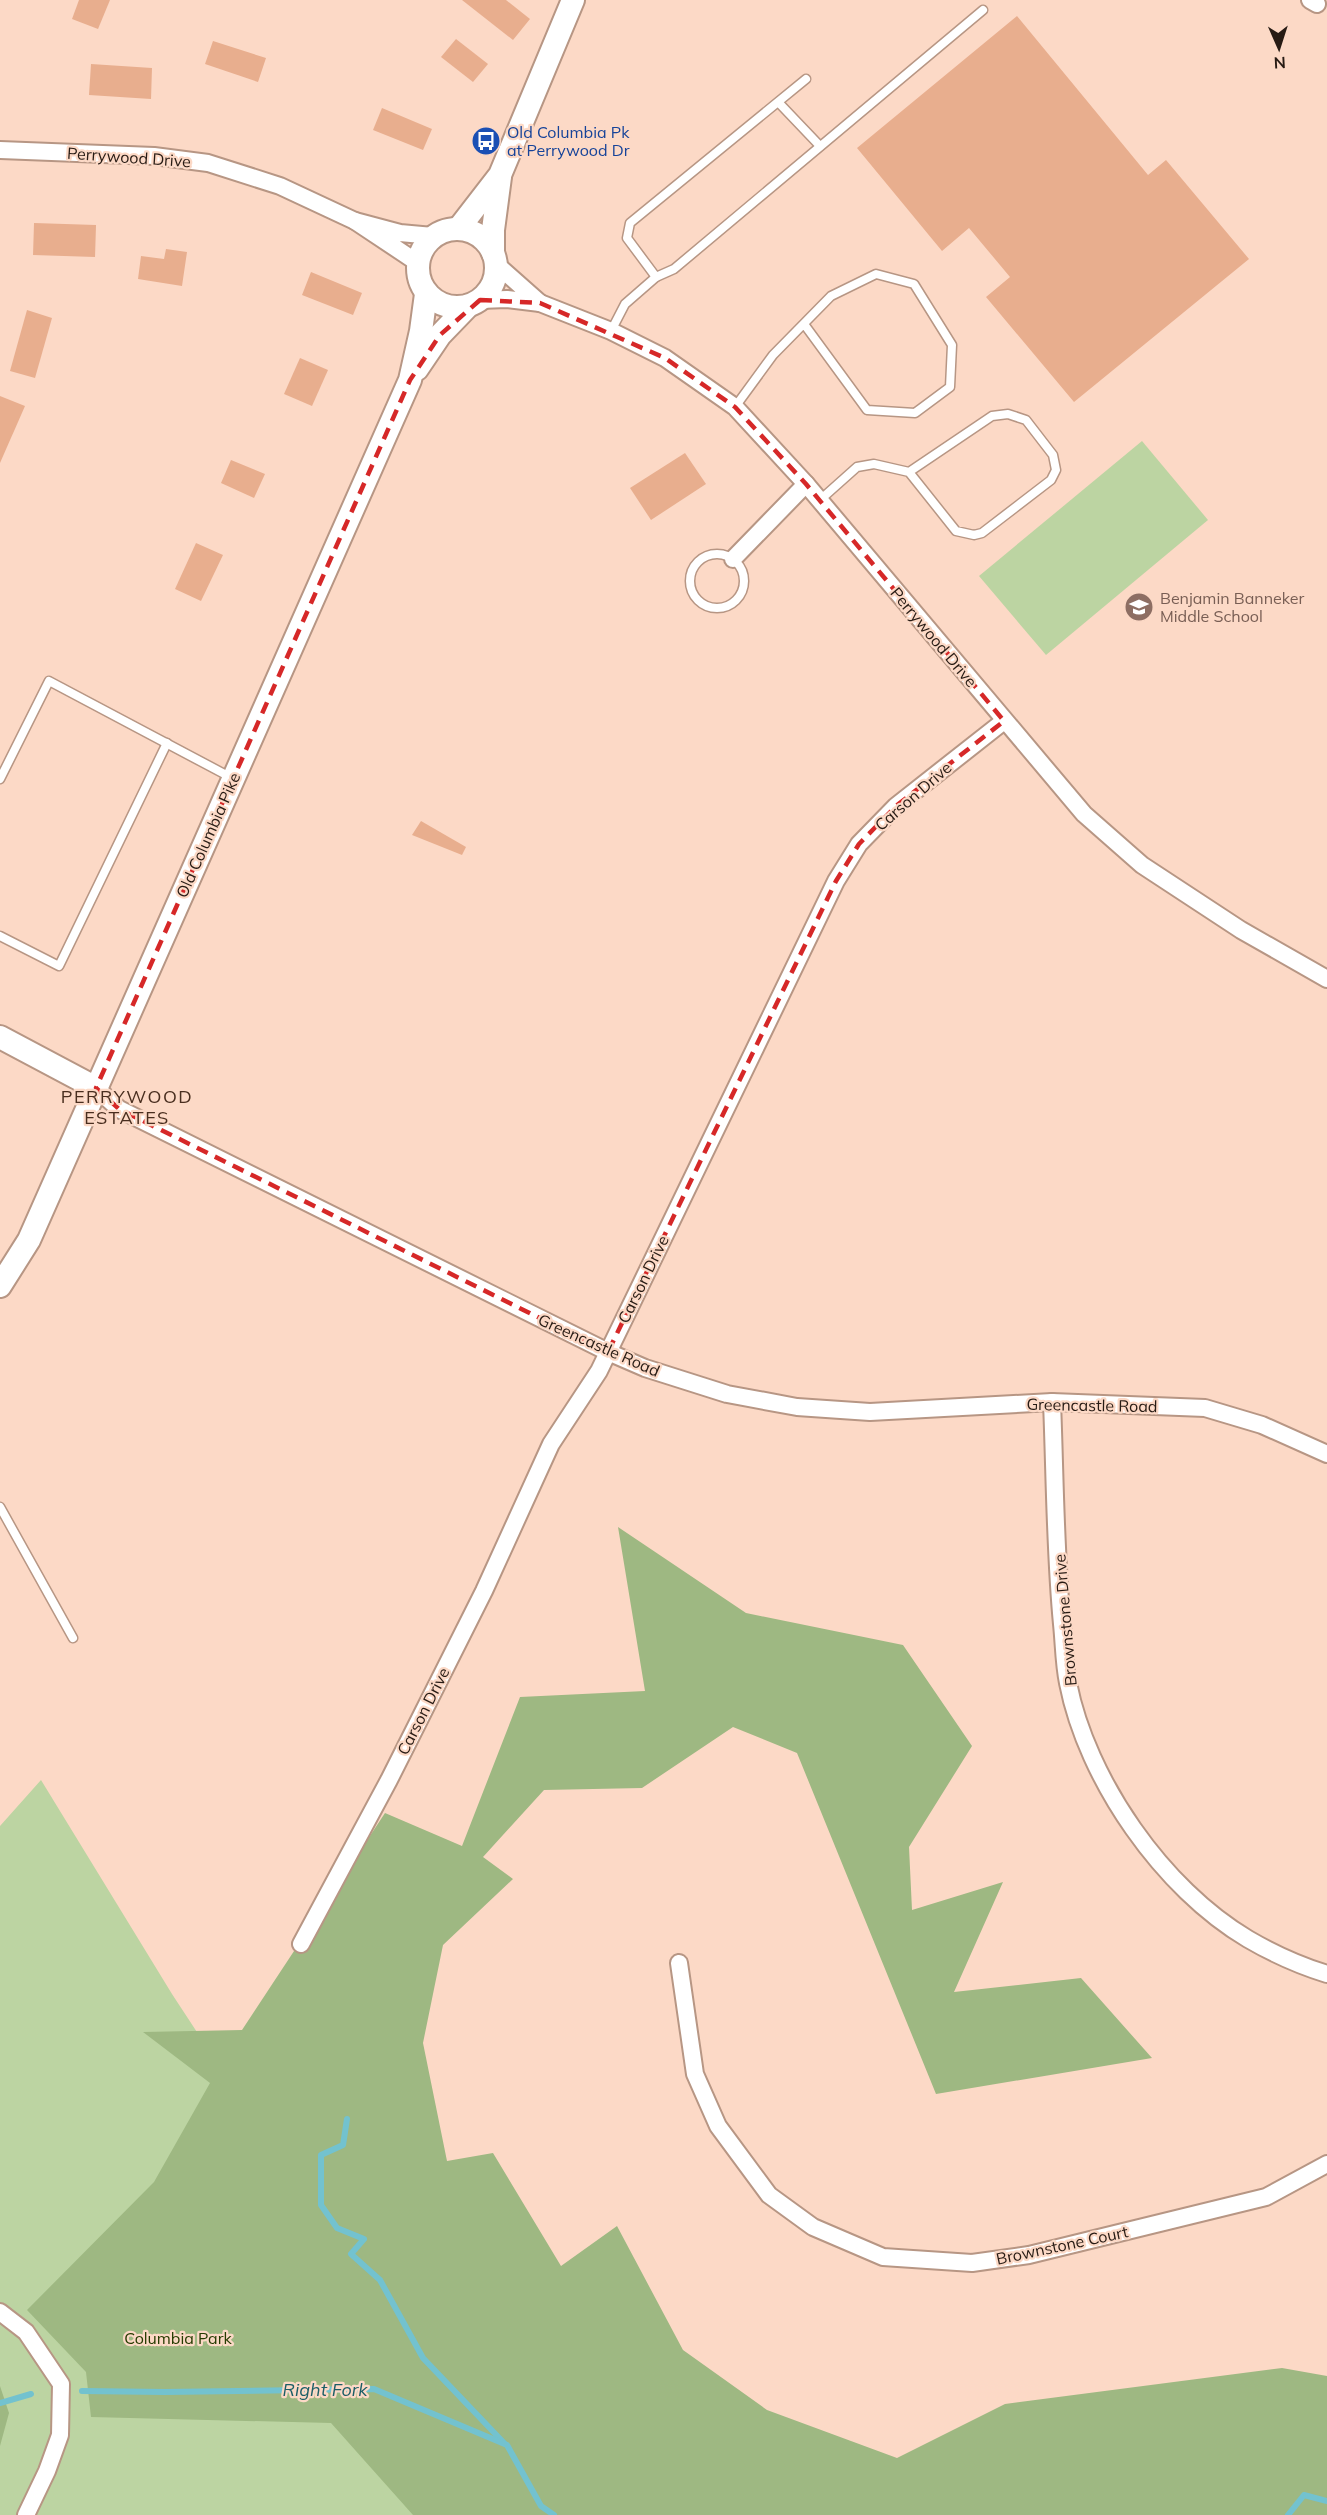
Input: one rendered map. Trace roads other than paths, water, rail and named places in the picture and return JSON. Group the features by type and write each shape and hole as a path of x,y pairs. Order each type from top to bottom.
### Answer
{"main road":[{"path":"494,258 482,237 473,231 459,228 446,230 433,236 424,245 418,263 420,282 426,294 441,304 454,308 474,303 490,290 495,277 493,230 500,176 573,0"},
{"path":"459,228 500,176"},
{"name":"Old Columbia Pike","path":"410,380 421,331 426,294"},
{"name":"Old Columbia Pike","path":"0,1286 29,1240 410,380 440,335 474,303"},
{"name":"Greencastle Road","path":"0,1036 96,1088"}],"street":[{"name":"Perrywood Drive","path":"0,150 154,156 208,163 280,186 354,221 418,263"},
{"name":"Perrywood Drive","path":"354,221 400,233 433,236"},
{"name":"Perrywood Drive","path":"494,258 540,303"},
{"name":"Perrywood Drive","path":"474,303 507,299 540,303 611,331 665,358 735,407 820,500 1084,814 1142,865 1242,930 1327,979"},
{"path":"733,559 806,484"},
{"name":"Carson Drive","path":"301,1944 389,1780 479,1601 551,1444 599,1371 836,881 859,844 896,806 1004,721"},
{"name":"Greencastle Road","path":"96,1088 119,1109 608,1352 645,1368 727,1394 797,1407 870,1412 1052,1402 1205,1408 1262,1425 1327,1454"},
{"name":"Brownstone Drive","path":"1052,1402 1060,1595 1068,1683 1089,1752 1115,1804 1168,1872 1203,1906 1248,1940 1327,1974"},
{"name":"Brownstone Court","path":"679,1963 695,2074 718,2126 769,2195 813,2227 884,2257 972,2263 1029,2255 1266,2197 1327,2164"},
{"path":"0,2312 26,2332 61,2384 60,2435 47,2471 26,2515"}],"lane":[{"path":"611,331 625,304 656,277 674,269 983,10"},
{"path":"656,277 627,238 630,223 806,79"},
{"path":"779,103 820,146"},
{"path":"735,407 773,355 831,296 876,274 914,284 952,345 950,387 915,413 867,410 804,324"},
{"path":"820,500 857,467 874,464 909,472 956,531 974,536 982,533 1051,480 1056,470 1053,455 1026,420 1008,414 992,416 909,472"},
{"path":"715,554 733,559 743,573 743,590 740,597 725,608 708,607 700,603 694,597 690,579 698,562 715,554"},
{"path":"0,779 49,681 233,778"},
{"path":"0,936 59,966 167,743"},
{"path":"0,1507 73,1638"}],"waterway":[{"path":"347,2119 343,2145 321,2155 321,2205 337,2228 364,2239 351,2254 380,2280 423,2358 504,2443"},
{"name":"Right Fork","path":"82,2391 374,2389 507,2445 541,2506 554,2515"},
{"path":"0,2403 31,2394"},
{"name":"Right Fork","path":"1288,2515 1304,2495 1327,2501"}],"place":[{"name":"Old Columbia Pk at Perrywood Dr","path":"486,141"},
{"name":"Benjamin Banneker Middle School","path":"1139,607"}],"district":[{"name":"PERRYWOOD ESTATES","path":"127,1107"}],"park label":[{"name":"Columbia Park","path":"178,2338"}]}
